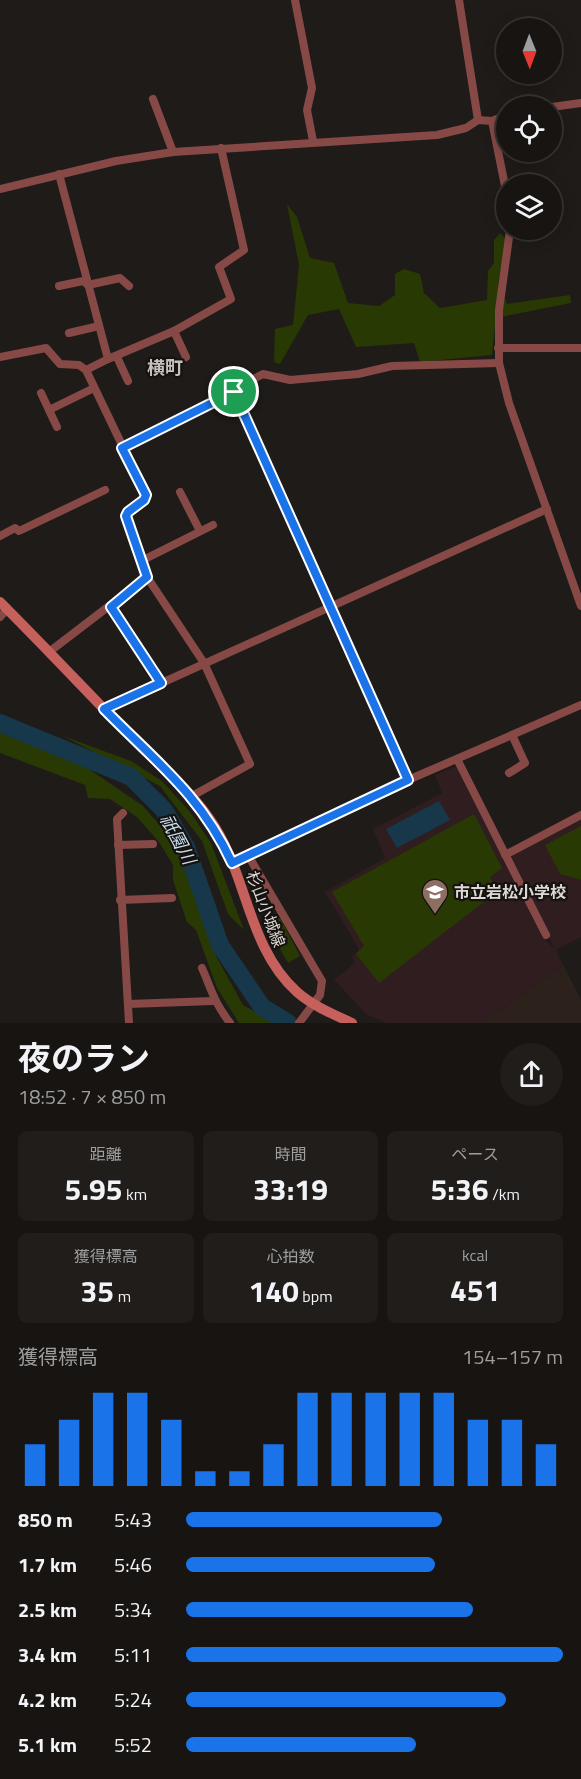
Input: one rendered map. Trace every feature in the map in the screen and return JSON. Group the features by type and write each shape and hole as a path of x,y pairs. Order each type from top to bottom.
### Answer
{"main road":[{"name":"杉山小城線","path":"2,610 49,652 192,796 210,820 232,863 258,935 283,979 313,1005 352,1023"}],"street":[{"path":"295,0 312,88 307,110 314,141"},
{"path":"459,0 478,120"},
{"path":"153,99 173,152"},
{"path":"562,106 581,103"},
{"path":"0,189 59,174 173,152 314,141 437,135 466,128 478,120 496,119"},
{"path":"492,121 503,174"},
{"path":"86,370 174,331 231,298 219,267 244,250 221,148"},
{"path":"59,174 99,326 112,358 128,381"},
{"path":"509,240 499,310 499,363 509,403 581,606"},
{"path":"88,285 120,278 129,286"},
{"path":"59,286 83,281 88,285"},
{"path":"69,333 99,326"},
{"path":"174,331 186,357"},
{"path":"0,357 46,348 60,364 79,366 86,370 146,495 144,500 126,516 147,577 204,663 250,764 192,796"},
{"path":"498,348 581,348"},
{"path":"122,448 234,392 263,374 290,380 358,374 392,366 499,363"},
{"path":"49,410 94,388"},
{"path":"234,392 408,780"},
{"path":"41,393 57,427"},
{"path":"0,536 15,528 19,531 105,490"},
{"path":"180,492 200,531"},
{"path":"104,709 547,509"},
{"path":"141,561 213,525"},
{"path":"49,652 111,607 147,577"},
{"path":"111,607 161,683"},
{"path":"232,863 249,857 408,780 581,705"},
{"path":"509,773 525,763 513,735"},
{"path":"457,759 546,935"},
{"path":"123,813 117,819 129,1023"},
{"path":"505,855 581,815"},
{"path":"118,845 153,844"},
{"path":"249,857 302,949 320,973 323,987 299,1023"},
{"path":"120,900 172,898"},
{"path":"202,968 212,991 213,1001 230,1023"},
{"path":"128,1004 213,1001"}],"shaded area":[{"name":"市立岩松小学校","path":"459,765 542,937 554,948 511,857 581,819 581,937 556,950 563,965 484,1023 386,1023 366,1014 334,980 355,963 352,957 359,949 325,892 385,858 373,829 442,793 435,775"},
{"path":"563,965 581,1000 581,1023 484,1023"}],"green space":[{"path":"287,204 297,217 310,258 334,263 348,303 379,306 395,295 395,274 404,269 420,274 424,293 440,308 487,300 488,271 494,263 494,240 496,238 496,240 507,240 498,284 507,304 570,295 571,303 496,318 492,355 420,362 414,343 356,347 339,309 308,315 280,364 274,362 275,329 293,325 299,265"},
{"path":"0,730 86,767 143,806 170,837 187,868 216,956 243,1005 275,1023 239,1023 217,988 196,930 187,922 173,880 173,865 159,842 137,817 110,799 88,798 85,785 0,753"},
{"path":"63,736 131,761 162,781 190,812 211,843 244,930 228,914 202,841 160,786"},
{"path":"474,814 502,868 490,877 498,891 379,983 356,954 364,946 332,892"},
{"path":"581,826 581,880 560,874 545,845"},
{"path":"280,918 300,956 288,963 266,924"}],"water":[{"path":"439,801 450,820 397,848 386,829"}],"waterway":[{"name":"祇園川","path":"0,723 131,777 164,810 186,847 220,945 262,1007 288,1023"}],"place":[{"name":"市立岩松小学校","path":"435,915"}],"district":[{"name":"横町","path":"165,367"}],"route":[{"path":"234,392 408,780 249,857 232,863 221,837 192,796 104,709 161,683 111,607 147,577 126,516 144,500 146,495 122,448 234,392"}]}
